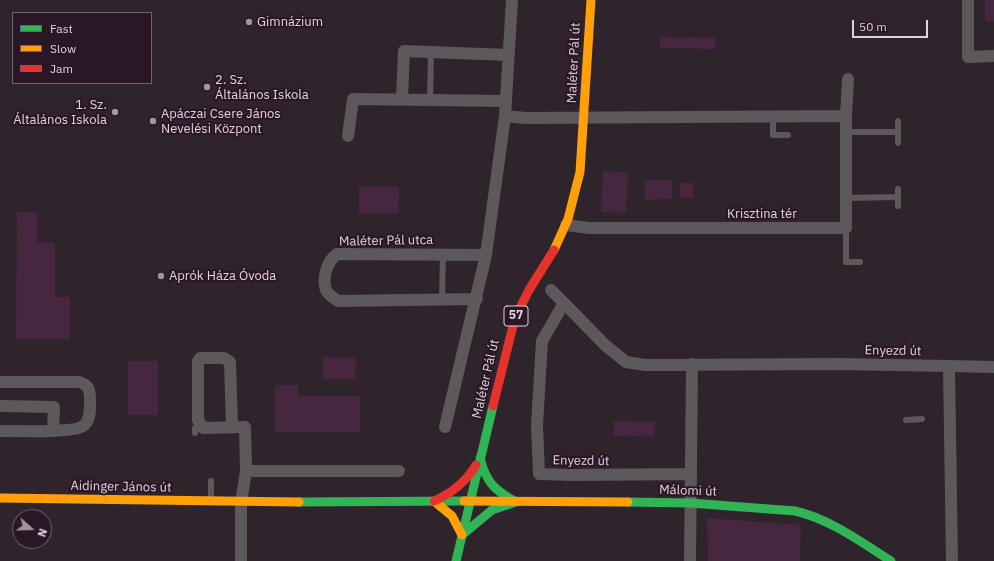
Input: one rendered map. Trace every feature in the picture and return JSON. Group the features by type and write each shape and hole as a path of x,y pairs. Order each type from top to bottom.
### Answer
{"street":[{"path":"445,427 477,299 486,255 505,116 512,0"},
{"name":"Maléter Pál út","path":"456,561 510,333 519,305 557,245 566,225 580,172 591,0"},
{"path":"968,0 968,57 994,56"},
{"path":"402,99 404,51 509,54"},
{"path":"846,228 846,116 848,79"},
{"path":"348,136 353,98 506,100"},
{"path":"505,116 526,118 846,116"},
{"name":"Krisztina tér","path":"566,225 585,228 846,228"},
{"name":"Maléter Pál utca","path":"477,299 338,301 326,290 327,264 331,258 337,254 486,255"},
{"name":"Enyezd út","path":"551,290 605,344 626,362 645,365 993,366"},
{"name":"Enyezd út","path":"564,303 542,341 537,425 539,474 691,474"},
{"path":"232,427 230,362 224,358 200,358 198,361 199,430 245,427 246,472 241,503 241,561"},
{"path":"690,561 692,364"},
{"path":"949,366 952,561"},
{"path":"0,382 79,382 86,384 90,390 90,412 86,423 82,427 53,430 0,431"},
{"path":"0,406 54,407 53,430"},
{"path":"480,457 472,472 462,484 447,496 434,501 452,516 462,535 492,510 516,502"},
{"path":"480,457 484,474 491,487 516,502"},
{"path":"246,472 399,471"},
{"name":"Aidinger János út","path":"0,498 241,503 470,502"},
{"name":"Málomi út","path":"470,502 690,504 795,511 812,516 841,530 891,561"}],"lane":[{"path":"430,100 431,52"},
{"path":"773,116 773,135 788,135"},
{"path":"898,121 898,143"},
{"path":"846,132 898,132"},
{"path":"898,189 898,206"},
{"path":"846,198 898,197"},
{"path":"846,228 846,262 860,262"},
{"path":"442,300 443,254"},
{"path":"906,420 922,419"},
{"path":"211,481 211,502"}],"shaded area":[{"path":"985,0 994,0 994,21 985,21"},
{"path":"660,37 715,38 715,49 660,48"},
{"path":"603,171 628,172 626,213 601,212"},
{"path":"645,180 672,180 672,199 645,200"},
{"path":"680,183 693,183 693,198 680,198"},
{"path":"359,187 399,187 398,214 359,214"},
{"path":"17,212 37,212 37,242 55,243 55,297 70,297 70,339 16,339"},
{"path":"323,357 356,358 355,379 323,379"},
{"path":"128,361 158,361 158,415 128,415"},
{"path":"275,385 298,385 298,396 360,396 360,432 275,432"},
{"path":"614,421 655,422 654,437 613,436"},
{"path":"707,518 801,525 800,561 708,561"}],"traffic: fast":[{"path":"456,561 493,406"},
{"path":"480,458 485,473 492,484 516,502"},
{"path":"299,502 464,501"},
{"path":"462,535 492,510 516,502"},
{"path":"628,502 690,503 795,511 833,525 891,561"}],"traffic: slow":[{"path":"554,250 568,219 580,172 591,0"},
{"path":"0,498 299,502"},
{"path":"434,501 452,516 462,535"},
{"path":"464,501 628,502"}],"traffic: jam":[{"path":"493,406 515,318 529,290 554,250"},
{"path":"434,501 458,486 468,477 476,465"}],"place":[{"name":"Gimnázium","path":"249,22"},
{"name":"2. Sz. Általános Iskola","path":"207,87"},
{"name":"1. Sz. Általános Iskola","path":"115,112"},
{"name":"Apáczai Csere János Nevelési Központ","path":"153,121"},
{"name":"Aprók Háza Óvoda","path":"161,276"}]}
